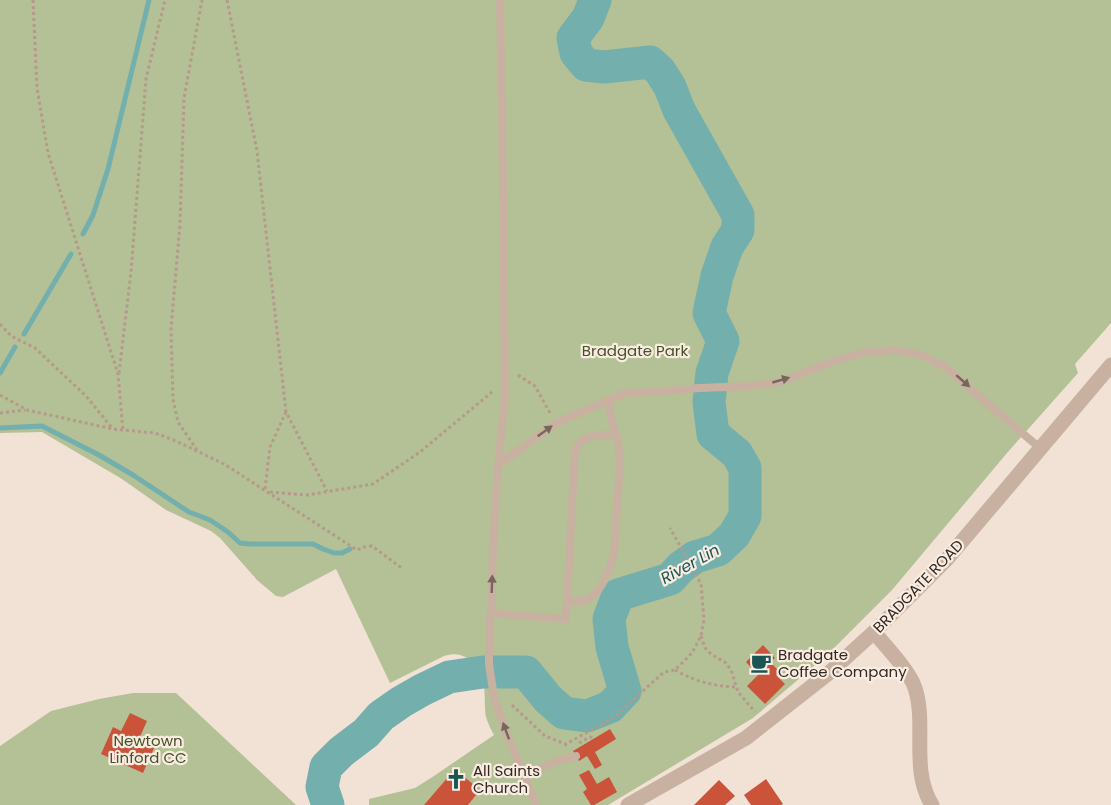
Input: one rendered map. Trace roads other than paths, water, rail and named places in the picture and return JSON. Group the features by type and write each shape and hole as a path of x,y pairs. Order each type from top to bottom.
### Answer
{"street":[{"name":"BRADGATE ROAD","path":"628,805 746,738 830,672 874,632 947,559 1111,365"},
{"path":"874,632 914,685 920,724 921,774 932,805"}],"lane":[{"path":"500,0 505,398 493,546 489,663 494,697 536,805"},
{"path":"498,465 556,423 623,394 753,386 780,382 860,353 894,350 922,355 945,367 962,379 1041,449"},
{"path":"567,602 592,597 611,567 614,554 620,463 618,441 608,400"},
{"path":"491,613 566,619 575,451 577,444 584,438 616,434"},
{"path":"525,776 557,761 576,756"}],"waterway":[{"path":"83,234 93,215 108,169 149,0"},
{"name":"River Lin","path":"328,805 322,787 326,767 366,733 381,716 401,702 449,677 483,672 526,672 548,699 564,713 587,716 610,707 625,691 612,647 609,619 618,595 670,579 695,557 718,550 734,535 745,516 745,468 737,454 713,434 709,402 712,373 723,341 709,313 717,276 727,247 738,230 738,215 679,110 670,87 660,71 650,62 604,67 586,65 576,53 573,38 588,18 595,0"},
{"path":"24,334 71,254"},
{"path":"0,373 15,347"},
{"path":"0,428 42,426 99,455 189,512 210,520 240,543 313,544 334,553 342,553 350,549"}],"place":[{"name":"Bradgate Coffee Company","path":"761,663"},
{"name":"All Saints Church","path":"456,779"}],"park label":[{"name":"Bradgate Park","path":"635,350"},
{"name":"Newtown Linford CC","path":"148,748"}]}
